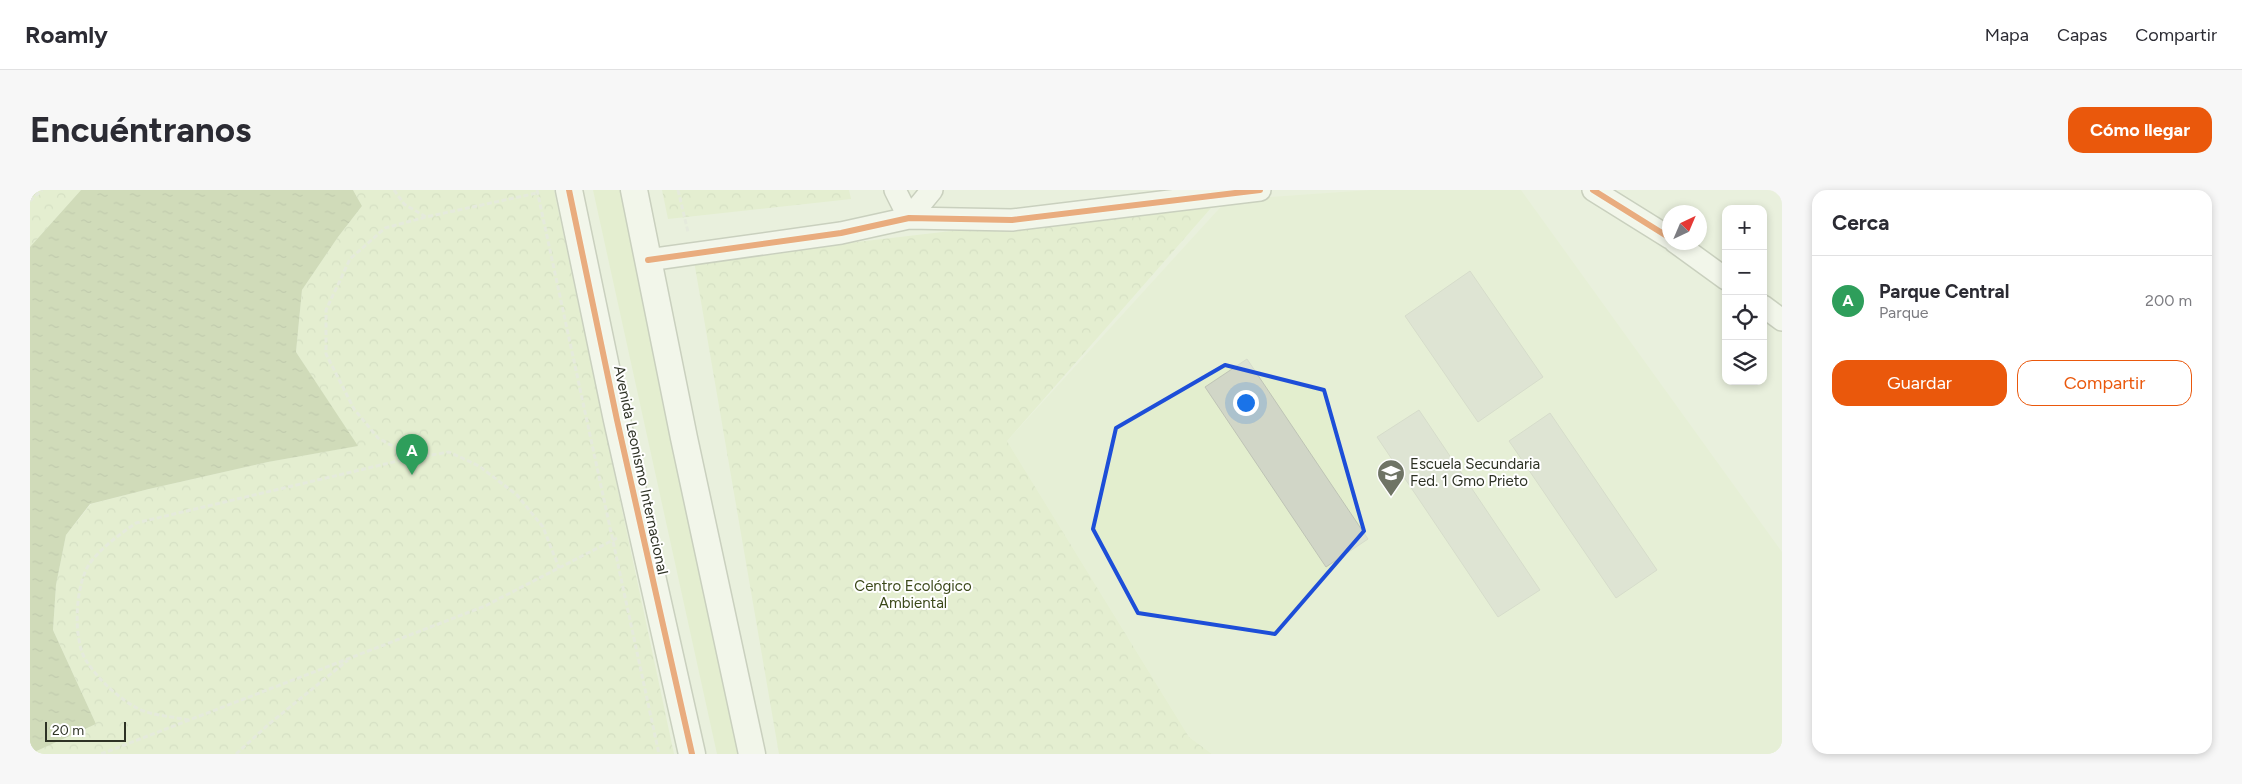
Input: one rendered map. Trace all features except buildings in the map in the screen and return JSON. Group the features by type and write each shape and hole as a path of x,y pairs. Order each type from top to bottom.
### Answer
{"street":[{"name":"Avenida Leonismo Internacional","path":"569,190 692,754"},
{"path":"634,190 752,754"},
{"path":"895,190 909,218"},
{"path":"909,218 932,190"},
{"path":"648,260 841,233 909,218 1012,220 1158,197 1260,190"},
{"path":"1593,190 1662,233"},
{"path":"1686,250 1722,276"}],"path":[{"path":"30,201 42,190"},
{"path":"394,190 404,204 426,217"},
{"path":"678,190 694,254"},
{"path":"402,460 398,449 378,438 354,409 326,354 326,310 350,258 385,228 537,191 659,754"},
{"path":"189,720 138,709 106,685 86,660 77,627 78,593 89,564 108,544 136,523 402,460 449,452 479,466 517,495 543,527 559,568"},
{"path":"101,754 485,606 612,539 642,530"},
{"path":"236,754 269,724 351,658"}],"highlighted area":[{"path":"1225,365 1324,390 1364,531 1275,634 1138,613 1093,529 1116,428"}],"shaded area":[{"name":"Escuela Secundaria Fed. 1 Gmo Prieto","path":"1370,190 1521,190 1782,552 1782,754 1212,754 1189,737 1007,441 1227,200"}],"green space":[{"path":"30,190 81,190 30,247"},
{"path":"353,190 554,190 674,754 30,754 96,724 53,630 56,585 66,535 91,504 268,462 357,446 296,352 302,290 338,237 362,206"},
{"path":"593,190 631,190 754,754 717,754"},
{"path":"662,190 849,190 851,199 668,219"},
{"name":"Centro Ecológico Ambiental","path":"1218,200 1007,441 1189,737 1212,754 779,754 694,261"}],"water":[{"path":"81,190 353,190 362,206 338,237 302,290 296,352 358,446 268,462 90,504 66,535 56,585 53,630 96,724 30,754 30,247"}],"cycle path":[{"path":"569,190 617,420 692,754"},
{"path":"648,260 841,233 909,218 1012,220 1260,190"},
{"path":"1593,190 1662,233"}],"place":[{"name":"Parque Central","path":"412,475"},
{"name":"Escuela Secundaria Fed. 1 Gmo Prieto","path":"1391,497"}]}
